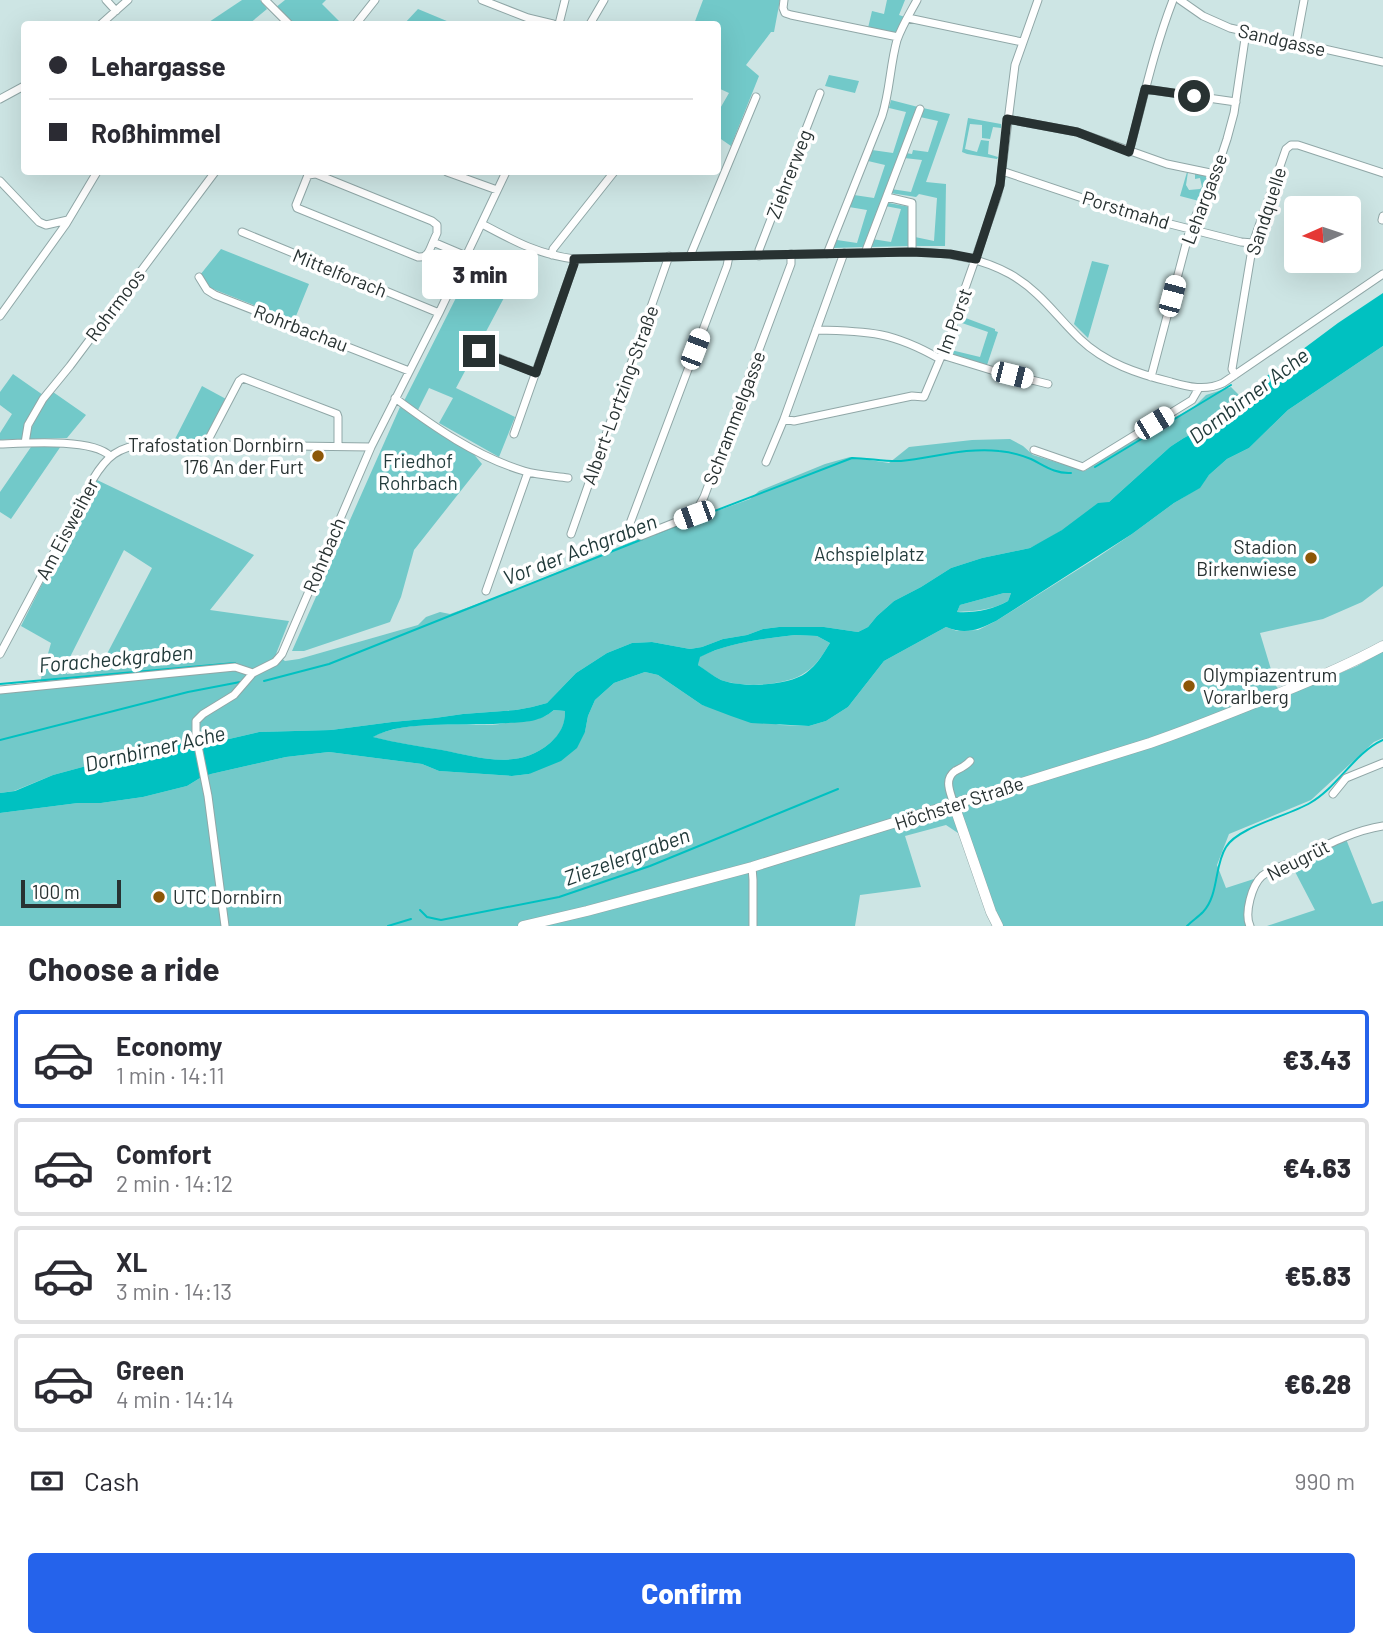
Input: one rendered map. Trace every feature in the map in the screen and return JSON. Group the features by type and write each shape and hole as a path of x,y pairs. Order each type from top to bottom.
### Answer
{"main road":[{"name":"Höchster Straße","path":"523,926 752,867 1188,730 1338,669 1383,646"},
{"path":"954,805 998,926"}],"street":[{"path":"106,0 116,11"},
{"path":"104,21 128,0"},
{"path":"265,0 286,21"},
{"path":"358,21 375,0"},
{"path":"482,0 540,21"},
{"path":"560,21 565,0"},
{"path":"592,21 604,0"},
{"path":"784,0 785,13 791,15 898,37"},
{"path":"827,254 882,116 898,37 918,0"},
{"name":"Im Porst","path":"784,419 794,421 912,396 924,397 941,357 997,197 1013,72 1038,0"},
{"path":"1129,152 1163,25 1173,0"},
{"path":"1296,43 1304,0"},
{"name":"Sandgasse","path":"1185,1 1203,16 1220,24 1383,62"},
{"path":"908,18 1022,41"},
{"name":"Lehargasse","path":"1151,377 1190,229 1227,139 1236,102 1246,32"},
{"path":"0,99 21,88"},
{"path":"1145,89 1236,102"},
{"name":"Ziehrerweg","path":"759,256 759,250 820,93"},
{"path":"690,256 756,97"},
{"path":"865,253 920,109"},
{"path":"1007,119 1077,132 1171,165 1214,174"},
{"name":"Sandquelle","path":"1235,375 1232,369 1253,243 1286,149 1291,145 1298,145 1383,173"},
{"name":"Porstmahd","path":"1002,171 1127,212 1253,243"},
{"path":"0,316 49,250 95,175"},
{"name":"Rohrmoos","path":"25,443 28,425 43,399 213,175"},
{"path":"308,175 297,208 418,257 427,255 437,233 437,225 432,220 319,175"},
{"path":"455,175 497,190"},
{"name":"Rohrbach","path":"225,926 206,781 195,729 196,721 234,695 253,673 275,662 282,654 371,447 504,175"},
{"path":"552,255 612,175"},
{"path":"0,181 38,222 46,225 68,220"},
{"path":"887,197 912,203 912,252"},
{"path":"482,224 532,249 574,259 912,252 950,254 976,259 1012,275 1034,290 1091,348 1117,364 1151,377 1199,388 1218,386 1383,274"},
{"name":"Mittelforach","path":"242,232 439,313"},
{"path":"433,242 466,256"},
{"path":"766,462 844,253"},
{"name":"Schrammelgasse","path":"729,256 629,526 631,533 641,536 694,515 704,497 765,334 791,264 791,254"},
{"name":"Albert-Lortzing-Straße","path":"571,534 670,256"},
{"path":"514,434 574,259"},
{"name":"Rohrbachau","path":"199,277 206,290 215,295 409,371"},
{"path":"816,330 876,332 941,357 1048,384"},
{"path":"479,351 536,373"},
{"path":"206,444 243,378 337,414 338,446"},
{"path":"1034,450 1083,467 1192,400 1199,388"},
{"path":"395,398 446,433 500,463 528,472 568,478"},
{"path":"0,444 67,443 103,450 110,456"},
{"name":"Am Eisweiher","path":"0,654 93,479 110,456 119,450 130,445 145,444 371,447"},
{"path":"486,591 528,472"},
{"path":"0,690 235,667 253,673"},
{"path":"954,805 949,778 970,761"},
{"path":"1333,794 1346,778 1383,763"},
{"name":"Neugrüt","path":"1250,926 1247,907 1262,876 1368,828 1383,826"},
{"path":"752,867 753,926"}],"green space":[{"path":"242,0 260,0 267,9 253,21 210,21"},
{"path":"285,0 326,0 322,4 339,21 289,21 275,8"},
{"path":"703,0 780,0 774,32 771,32 746,65 759,76 731,146 721,139 721,107 729,93 721,89 721,21 695,21"},
{"path":"887,0 905,0 899,15 905,17 896,34 868,28 872,11 884,14"},
{"path":"418,9 447,21 407,21"},
{"path":"829,75 859,81 855,93 825,86"},
{"path":"891,100 918,107 863,247 833,248 837,240 857,243 867,210 849,207 854,195 874,198 885,165 868,161 872,150 893,153 906,112 889,108"},
{"path":"923,108 950,114 926,182 946,184 945,246 915,246 915,237 934,241 937,198 890,193 891,189 911,192 922,160 904,158 906,153 912,154 913,150 928,152 938,121 920,117"},
{"path":"968,118 1001,124 1001,128 993,127 990,139 982,138 982,125 970,124 965,149 977,152 981,140 989,141 988,154 998,157 997,159 962,152"},
{"path":"1187,172 1186,185 1189,190 1202,187 1200,178 1195,179 1195,173 1208,179 1199,201 1180,196"},
{"path":"889,203 910,207 909,246 870,247 872,239 891,242 901,209 885,206"},
{"path":"221,249 309,284 294,321 208,287 200,275"},
{"path":"1092,261 1109,265 1088,338 1074,324"},
{"path":"467,276 506,294 456,388 515,417 499,457 439,423 453,398 429,388 418,410 404,401"},
{"path":"963,317 998,332 987,365 949,354 947,349 980,357 988,332 962,323"},
{"path":"1383,346 1383,586 1362,602 1323,619 1260,633 1276,686 1286,696 1357,666 1383,651 1383,738 1374,742 1311,800 1229,834 1217,865 1226,888 1260,877 1254,889 1249,926 996,926 961,835 946,825 905,836 921,887 860,895 855,926 0,926 0,813 143,797 187,786 211,774 286,757 329,752 422,764 439,771 512,776 529,774 585,732 595,700 614,683 645,672 658,675 702,705 780,725 809,726 826,721 848,707 884,661 946,627 957,631 978,630 1098,557 1199,488 1227,459 1249,448 1288,410"},
{"path":"13,374 43,395 27,422 22,439 0,440 0,433 12,414 0,405 0,392"},
{"path":"202,386 226,399 204,439 175,439"},
{"name":"Achspielplatz","path":"1231,387 1240,396 1217,419 1170,447 1109,502 1030,548 951,568 894,601 868,627 858,632 824,627 779,627 690,649 652,642 632,643 607,653 576,673 547,703 532,707 331,730 259,732 229,739 206,739 138,752 53,775 14,791 0,793 0,686 40,682 51,643 21,626 95,479 254,555 210,610 289,621 276,654 285,661 418,625 426,617 440,612 450,614 626,544 750,499 759,491 825,464 850,457 889,463 909,447 1010,439 1033,455 1085,471 1112,452 1194,407 1206,395","holes":["124,550 152,568 98,671 67,674 65,667"]},
{"path":"51,392 86,415 67,438 29,439 40,409"},
{"name":"Friedhof Rohrbach","path":"400,407 472,452 482,464 414,550 401,597 390,622 304,651 292,651"},
{"path":"61,446 11,519 0,512 0,492 31,447"},
{"path":"1011,593 1008,601 1002,604 984,610 957,612 960,605"},
{"path":"795,635 817,636 830,643 810,669 798,677 777,683 730,683 698,665 699,657 722,648"},
{"path":"554,710 565,711 560,733 537,752 511,759 483,758 372,737 413,726 490,725 534,719 546,716"},
{"path":"1346,839 1372,904 1383,901 1383,926 1267,926 1315,910 1291,864"}],"water":[{"name":"Dornbirner Ache","path":"1383,293 1383,346 1288,410 1249,448 1227,459 1209,475 1200,488 996,621 971,630 959,631 946,627 884,661 848,707 826,721 809,726 751,723 702,705 658,675 645,672 614,683 595,700 577,748 561,761 529,774 512,776 439,771 422,764 329,752 286,757 211,774 187,786 143,797 0,813 0,793 15,791 53,775 138,752 259,732 331,730 516,710 547,703 576,673 607,653 632,643 652,642 690,649 779,627 824,627 858,632 868,627 894,601 951,568 1030,548 1062,530 1098,503 1109,502 1170,447 1217,419 1240,396","holes":["1011,593 1008,601 996,607 957,612 960,605","795,635 817,636 830,643 817,663 806,673 777,683 730,683 698,665 700,657 746,642","554,710 565,711 563,725 557,736 537,752 511,759 484,758 373,737 402,728 521,722"]}],"waterway":[{"name":"Vor der Achgraben","path":"1095,467 1231,385"},
{"name":"Vor der Achgraben","path":"655,534 852,458 901,461 987,450 1011,453 1055,471 1071,473"},
{"name":"Vor der Achgraben","path":"264,681 329,664 643,539"},
{"name":"Foracheckgraben","path":"0,684 235,663"},
{"name":"Vor der Achgraben","path":"0,740 188,692 240,682"},
{"path":"1187,926 1208,905 1222,855 1232,840 1252,828 1310,803 1329,788 1363,753 1383,740"},
{"name":"Ziezelergraben","path":"420,910 427,917 441,920 559,897 650,866 838,789"},
{"name":"Ziezelergraben","path":"388,926 411,919"}],"place":[{"name":"Trafostation Dornbirn 176 An der Furt","path":"318,456"},
{"name":"Stadion Birkenwiese","path":"1311,558"},
{"name":"Olympiazentrum Vorarlberg","path":"1189,686"},
{"name":"UTC Dornbirn","path":"159,897"}],"route":[{"path":"479,351 536,373 574,259 939,252 976,259 1000,185 1007,119 1077,132 1129,152 1145,89 1194,96"}]}
